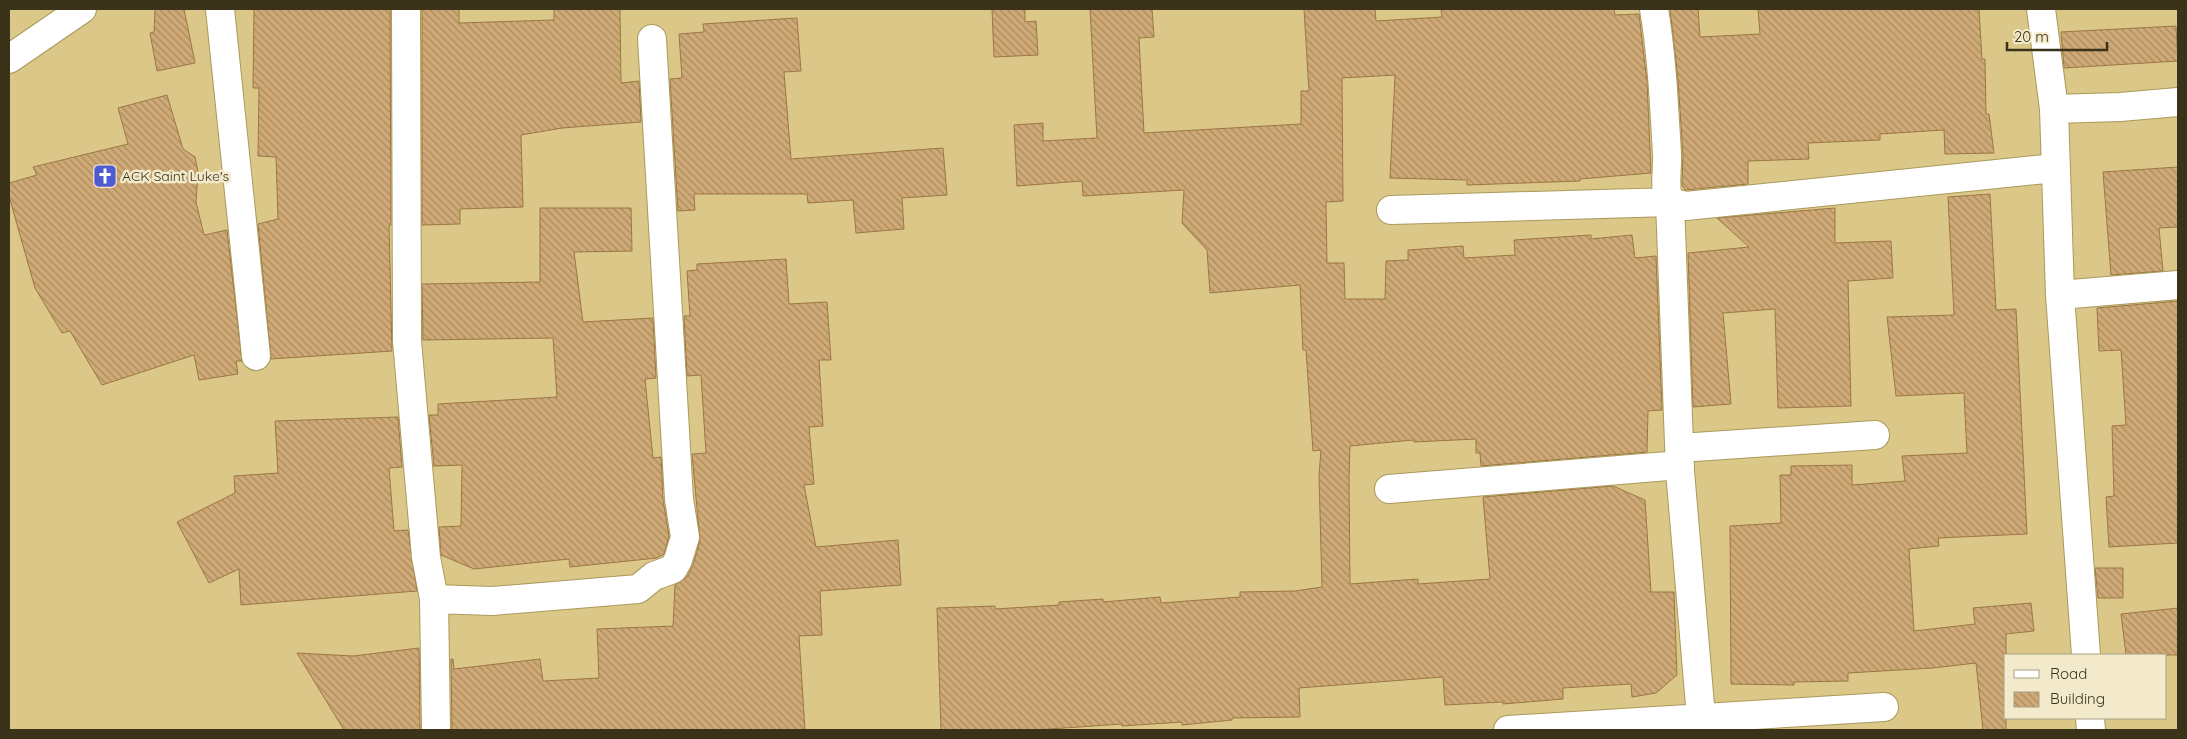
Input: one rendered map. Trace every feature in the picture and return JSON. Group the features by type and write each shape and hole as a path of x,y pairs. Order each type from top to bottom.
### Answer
{"street":[{"path":"9,59 82,9"},
{"path":"220,9 256,356"},
{"path":"406,9 407,341 426,557 434,599 436,730"},
{"path":"1654,9 1662,55 1680,457 1700,717"},
{"path":"2041,9 2054,109 2060,295 2086,654"},
{"path":"434,599 492,601 638,589 654,576 673,569 678,560 685,536 679,499 652,39"},
{"path":"2054,109 2120,107 2178,102"},
{"path":"1391,210 1670,202 1686,206 2055,168"},
{"path":"2060,295 2178,285"},
{"path":"1389,489 1875,435"},
{"path":"1508,730 1884,707"}],"building":[{"path":"155,9 184,9 195,63 157,71 150,33 154,32"},
{"path":"254,9 390,9 391,225 389,225 392,351 271,359 258,224 278,219 276,157 258,156 259,88 253,88"},
{"path":"422,9 459,9 459,23 554,20 554,9 620,9 621,83 639,81 641,122 562,128 521,135 523,207 460,209 460,224 422,225"},
{"path":"992,9 1025,9 1025,22 1036,21 1038,55 994,57"},
{"path":"1090,9 1152,9 1154,37 1139,38 1144,133 1301,124 1301,91 1309,91 1304,9 1375,9 1376,21 1442,17 1441,9 1614,9 1615,15 1639,14 1647,82 1651,173 1580,179 1580,181 1467,185 1467,180 1390,178 1395,75 1342,78 1343,201 1326,202 1327,263 1344,263 1345,299 1385,299 1386,261 1408,260 1408,250 1463,246 1464,258 1515,255 1514,240 1591,235 1591,239 1632,235 1635,258 1656,256 1662,410 1648,411 1647,452 1481,466 1480,453 1476,453 1476,439 1414,442 1413,440 1350,446 1349,478 1350,584 1418,579 1418,584 1490,579 1483,497 1613,486 1645,500 1651,592 1674,592 1677,675 1656,693 1632,697 1631,684 1563,688 1563,699 1503,704 1503,702 1445,705 1443,677 1299,688 1300,717 1232,718 1232,720 1182,725 1182,722 1036,730 941,730 937,608 995,606 995,609 1059,605 1059,602 1103,599 1103,602 1160,597 1161,603 1240,597 1240,592 1295,591 1322,587 1319,476 1321,450 1313,451 1306,350 1303,350 1300,285 1210,293 1207,250 1182,223 1184,190 1083,196 1082,181 1017,186 1014,125 1043,123 1043,141 1097,138"},
{"path":"1670,9 1698,9 1700,37 1760,34 1758,9 1979,9 1982,59 1985,59 1986,114 1989,114 1994,153 1945,154 1944,130 1880,134 1880,140 1808,143 1809,159 1748,161 1748,184 1685,190 1682,185 1683,154 1678,80"},
{"path":"797,18 801,71 784,72 791,159 943,148 947,195 902,198 904,229 856,233 853,200 808,203 807,194 694,194 695,210 678,211 670,79 682,78 679,34 704,32 703,24"},
{"path":"2176,26 2178,61 2064,68 2061,32"},
{"path":"167,95 183,149 195,157 198,172 196,202 204,235 227,230 242,361 236,361 238,374 199,380 194,355 102,385 70,331 62,333 35,288 9,196 9,183 37,175 33,167 128,144 118,108"},
{"path":"2178,167 2178,227 2159,228 2163,271 2111,275 2103,172"},
{"path":"1990,194 1996,310 2016,309 2027,534 1938,538 1939,546 1909,549 1914,631 1975,624 1973,608 2031,603 2034,631 2006,634 2006,654 2004,654 2004,719 2006,719 2006,730 1983,730 1976,663 1933,668 1848,673 1848,681 1794,682 1794,685 1731,684 1730,526 1781,523 1780,475 1791,475 1791,466 1852,465 1852,485 1905,481 1902,456 1967,453 1964,393 1896,396 1887,317 1954,315 1948,197"},
{"path":"540,208 631,208 632,251 574,252 583,322 653,318 656,378 645,379 653,458 661,457 663,500 669,536 664,554 657,558 570,567 569,559 474,569 441,555 439,527 461,526 462,465 434,466 429,415 438,415 438,404 557,397 553,338 423,340 422,284 540,282"},
{"path":"1835,208 1835,243 1891,241 1893,278 1848,281 1851,406 1778,408 1775,309 1723,313 1731,404 1693,407 1688,253 1749,247 1717,218"},
{"path":"786,259 789,304 827,302 831,360 819,360 823,426 809,427 814,484 804,485 816,547 898,540 901,585 820,591 822,635 799,636 805,730 452,730 451,659 453,659 454,669 540,659 543,681 599,678 597,629 673,626 675,585 687,577 693,565 700,541 692,454 706,453 701,375 687,376 684,316 690,316 687,271 697,270 697,264"},
{"path":"2178,301 2178,543 2109,547 2106,497 2114,496 2112,426 2126,425 2121,350 2099,351 2097,308"},
{"path":"398,417 402,467 389,468 394,531 408,530 417,591 241,605 239,569 209,583 177,522 235,493 234,476 278,473 275,421"},
{"path":"2095,568 2123,568 2123,598 2098,598"},
{"path":"2178,608 2178,655 2126,654 2121,614"},
{"path":"419,648 420,730 344,730 297,653 353,656"}],"place":[{"name":"ACK Saint Luke's","path":"105,176"}]}
